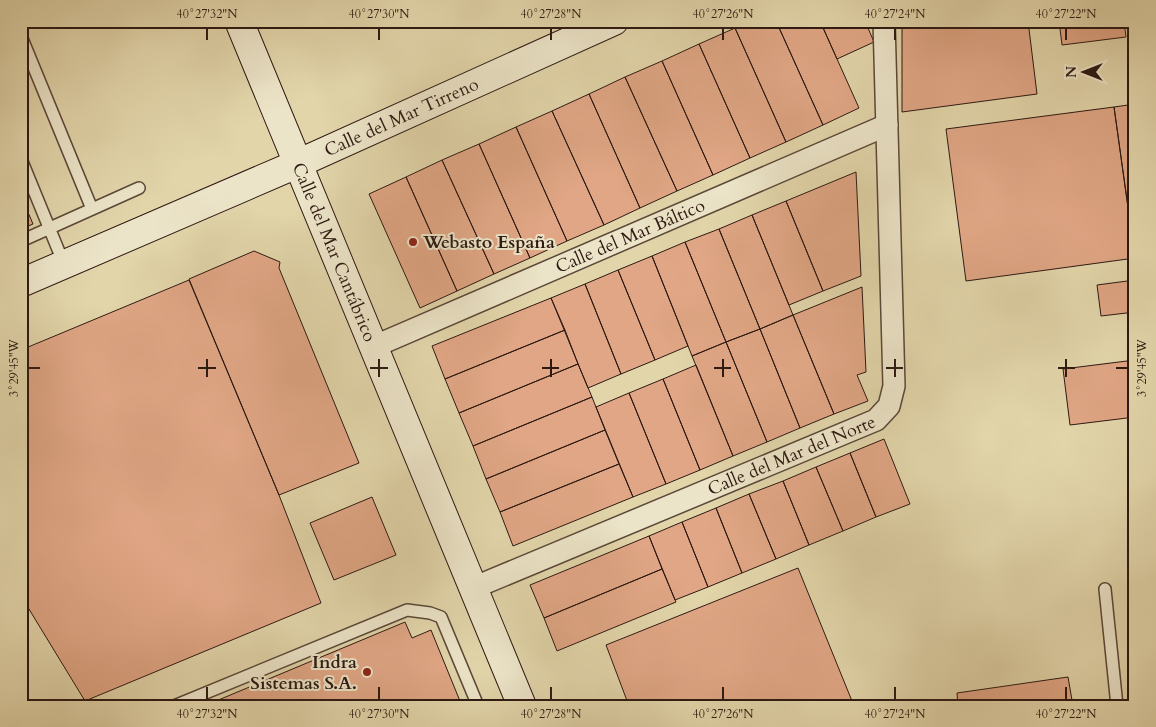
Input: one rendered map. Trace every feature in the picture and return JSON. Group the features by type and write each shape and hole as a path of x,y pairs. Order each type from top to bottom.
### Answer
{"street":[{"name":"Calle del Mar Cantábrico","path":"238,21 522,706"},
{"name":"Calle del Mar Tirreno","path":"21,283 297,164 614,21"},
{"name":"Calle del Mar del Norte","path":"473,588 876,420 889,406 894,386 884,21"},
{"name":"Calle del Mar Báltico","path":"373,347 887,124"}],"lane":[{"path":"21,36 92,209"},
{"path":"21,159 64,264"},
{"path":"21,241 139,188"},
{"path":"1105,589 1118,706"},
{"path":"174,706 407,610 430,613 441,617 478,706"}],"building":[{"path":"750,21 776,21 823,125 786,142 735,28"},
{"path":"776,21 820,21 859,108 823,125"},
{"path":"820,21 865,21 874,42 837,59"},
{"path":"902,21 1028,21 1037,94 902,112"},
{"path":"1059,21 1124,21 1126,37 1062,45"},
{"path":"735,28 786,142 750,158 699,44"},
{"path":"699,44 750,158 713,175 662,61"},
{"path":"662,61 713,175 677,191 625,77"},
{"path":"625,77 677,191 640,208 589,94"},
{"path":"589,94 640,208 604,225 552,111"},
{"path":"1135,104 1135,257 1114,107"},
{"path":"1114,107 1135,258 966,281 946,129"},
{"path":"552,111 604,225 567,241 516,127"},
{"path":"516,127 567,241 530,258 479,144"},
{"path":"479,144 530,258 494,274 442,160"},
{"path":"442,160 494,274 457,291 406,177"},
{"path":"856,172 861,276 823,291 786,201"},
{"name":"Webasto España","path":"406,177 457,291 420,308 369,194"},
{"path":"21,196 33,224 21,229"},
{"path":"786,201 823,291 789,305 752,215"},
{"path":"752,215 793,315 760,329 719,229"},
{"path":"719,229 760,329 726,342 685,242"},
{"path":"685,242 726,342 692,356 652,256"},
{"path":"254,251 280,262 279,268 359,463 279,495 189,279"},
{"path":"652,256 688,346 655,360 618,270"},
{"path":"618,270 655,360 621,374 585,284"},
{"path":"189,280 279,495 321,603 85,701 21,596 21,350"},
{"path":"1135,280 1135,312 1101,316 1097,285"},
{"path":"585,284 621,374 588,388 551,298"},
{"path":"862,287 866,372 857,375 868,401 834,414 793,315"},
{"path":"551,298 565,330 445,379 432,346"},
{"path":"793,315 834,414 800,428 760,329"},
{"path":"760,329 800,428 767,442 726,342"},
{"path":"565,330 578,364 459,413 445,379"},
{"path":"726,342 767,442 733,456 692,356"},
{"path":"1135,360 1135,417 1070,425 1063,369"},
{"path":"578,364 592,397 473,446 459,413"},
{"path":"696,365 733,456 700,470 663,379"},
{"path":"663,379 700,470 666,484 629,393"},
{"path":"629,393 666,484 633,497 596,407"},
{"path":"592,397 605,430 486,479 473,446"},
{"path":"605,430 619,464 500,512 486,479"},
{"path":"884,439 910,504 876,517 850,453"},
{"path":"850,453 876,517 843,531 816,467"},
{"path":"619,464 633,497 513,546 500,512"},
{"path":"816,467 843,531 809,545 783,481"},
{"path":"783,481 809,545 776,559 749,494"},
{"path":"749,494 776,559 742,573 716,508"},
{"path":"372,497 396,555 334,580 310,523"},
{"path":"716,508 742,573 708,587 682,522"},
{"path":"682,522 708,587 675,600 649,536"},
{"path":"649,536 662,569 544,618 530,585"},
{"path":"798,568 854,706 629,706 606,645"},
{"path":"662,569 676,602 557,651 544,618"},
{"name":"Indra Sistemas S.A.","path":"405,622 412,638 431,630 462,706 204,706"},
{"path":"1068,677 1073,706 958,706 957,693"}],"place":[{"name":"Webasto España","path":"413,242"},
{"name":"Indra Sistemas S.A.","path":"367,672"}]}
